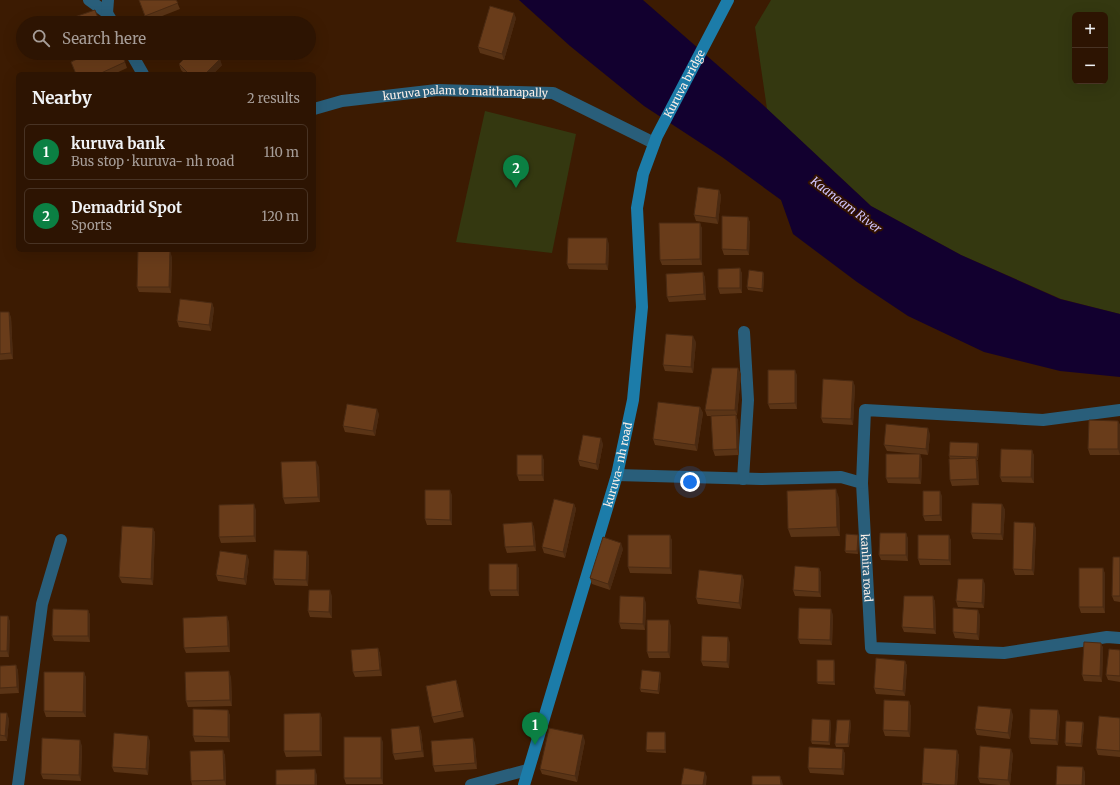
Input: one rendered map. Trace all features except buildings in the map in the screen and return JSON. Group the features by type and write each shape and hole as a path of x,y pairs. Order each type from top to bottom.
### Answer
{"main road":[{"name":"Kuruva bridge","path":"655,140 728,0"},
{"name":"kuruva- nh road","path":"524,785 527,770 617,475 633,400 642,307 637,208 643,174 655,140"}],"street":[{"path":"89,0 108,16"},
{"path":"108,0 110,16"},
{"path":"135,60 142,72"},
{"name":"kuruva palam to maithanapally","path":"316,108 342,101 436,90 553,93 655,140"},
{"path":"743,479 748,400 744,332"},
{"path":"617,475 743,479 841,477 862,483 865,410 1043,420 1120,410"},
{"name":"kanhira road","path":"862,483 872,648 1004,653 1108,637 1120,638"},
{"path":"18,785 42,604 61,540"},
{"path":"471,785 527,770"}],"green space":[{"path":"771,0 1120,0 1120,314 1061,299 961,255 871,206 767,109 755,27"},
{"path":"485,111 576,134 552,253 456,242"}],"water":[{"name":"Kaanaam River","path":"519,0 643,0 762,104 871,206 961,255 1060,299 1120,314 1120,377 1060,371 984,352 908,316 857,282 793,234 781,200 722,157 644,106 570,46"}],"place":[{"name":"Demadrid Spot","path":"516,188"},
{"name":"kuruva bank","path":"535,745"}]}
